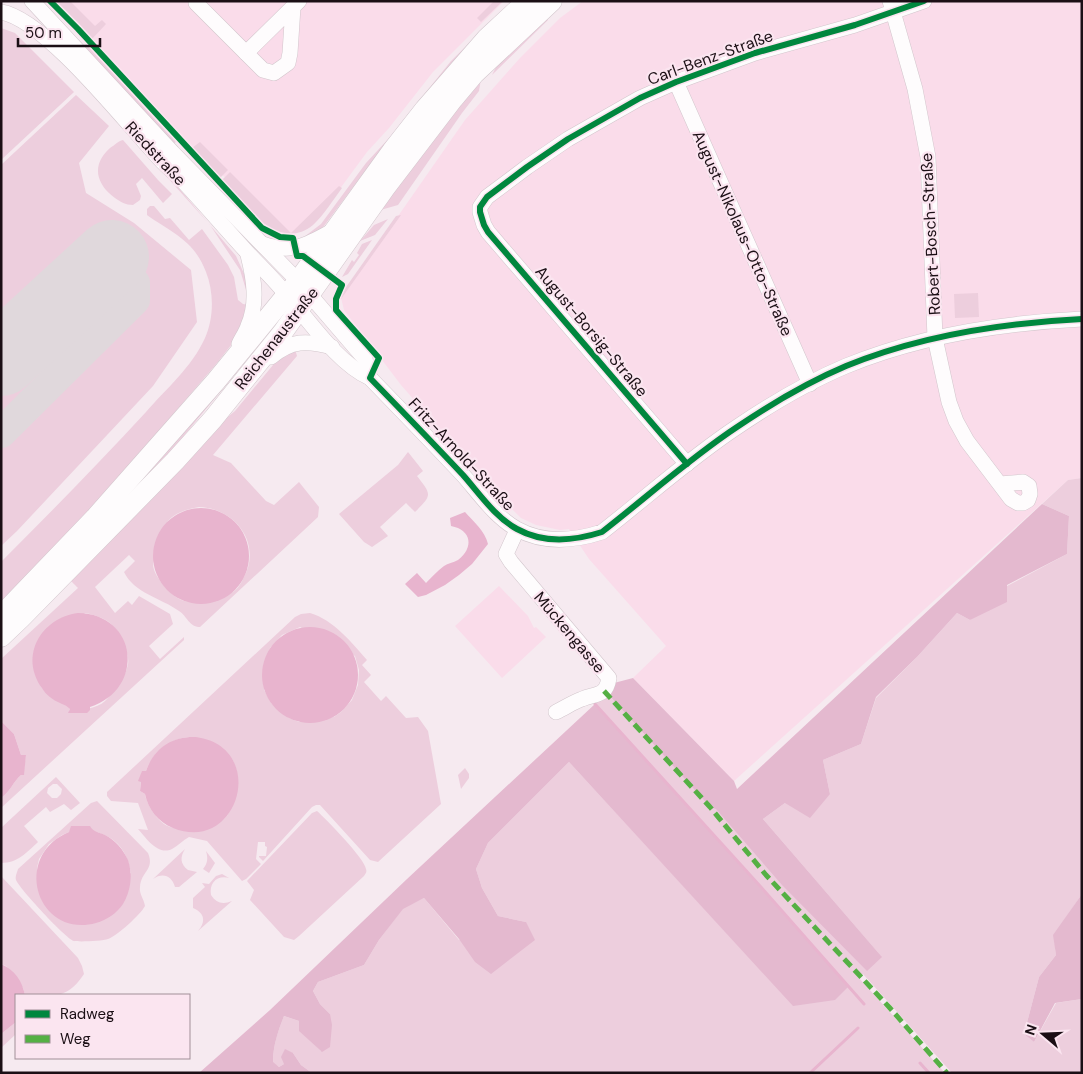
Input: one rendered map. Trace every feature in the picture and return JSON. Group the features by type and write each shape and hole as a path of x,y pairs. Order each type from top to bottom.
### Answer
{"main road":[{"name":"Reichenaustraße","path":"1,637 22,618 175,461 213,419 264,356 337,228 392,151 431,102 487,38 527,1"},
{"name":"Reichenaustraße","path":"1,616 95,518 229,365 299,295 474,74 552,1"}],"street":[{"path":"1,10 8,1"},
{"name":"Riedstraße","path":"32,1 261,244 299,295"},
{"name":"Carl-Benz-Straße","path":"480,212 480,207 487,197 535,161 640,98 676,82 772,48 855,25 892,6 924,1"},
{"path":"196,3 263,70 274,73 288,63 296,4"},
{"path":"246,53 296,4"},
{"name":"Robert-Bosch-Straße","path":"892,6 916,89 928,157 935,338 949,402 956,422 967,441 1000,484"},
{"name":"Riedstraße","path":"1,10 21,19 63,54 248,254 299,295"},
{"name":"August-Nikolaus-Otto-Straße","path":"676,82 810,384"},
{"name":"August-Borsig-Straße","path":"480,212 488,232 687,464"},
{"path":"261,244 282,249 296,248 318,239 337,228"},
{"path":"229,365 248,326 253,310 254,289 248,254"},
{"name":"Fritz-Arnold-Straße","path":"299,295 332,347 358,372 370,378 446,456 498,515 517,530 540,538 562,541 602,532 737,427 810,384 846,366 935,338 990,327 1082,319"},
{"name":"Fritz-Arnold-Straße","path":"299,295 365,359 370,378"},
{"path":"264,356 271,357 293,344 311,343 332,347"},
{"name":"Mückengasse","path":"517,530 506,554 609,678 608,685 598,695 585,698 556,712"}],"shaded area":[{"path":"55,1 504,1 433,72 389,128 367,152 314,224 291,233 274,225 181,135"},
{"path":"55,1 70,1 95,26 102,20 106,24 91,40"},
{"path":"494,1 503,1 481,22 477,18"},
{"path":"512,1 516,1 377,155 324,226 318,232 300,240 321,224 366,163 390,137 451,61"},
{"path":"583,1 1082,1 1082,478 1068,480 734,781 633,678 666,646 589,559 569,529 560,530 536,525 521,518 495,492 401,385 344,310 341,298 465,120 520,58 560,18"},
{"path":"548,20 492,75 497,65"},
{"path":"1,28 15,33 74,92 1,160"},
{"path":"86,44 176,142 173,144 99,68 85,47"},
{"path":"481,79 479,91 398,205 377,211"},
{"path":"76,95 109,126 79,163 86,193 134,223 191,270 197,322 153,386 1,546 1,165"},
{"path":"132,138 145,148 208,223"},
{"path":"123,140 172,194 163,203 142,178 136,184 141,196 140,200 133,205 119,201 109,193 100,181 98,168 100,161 110,148"},
{"path":"200,142 228,170 220,178 192,148"},
{"path":"230,172 291,233 274,230 262,222 222,180"},
{"path":"339,186 342,188 313,225 300,232 291,233"},
{"path":"150,206 154,206 165,219 170,218 189,240 202,229 228,265 234,277 238,300 248,305 235,340 104,495 1,606 1,562 178,377 200,349 208,330 212,296 209,280 201,261 181,238 147,215 147,209"},
{"path":"401,215 341,299 344,290 396,216"},
{"path":"388,219 375,235 360,241 374,225"},
{"path":"210,226 236,256 246,278 247,293 240,270"},
{"path":"372,240 348,274 342,277 352,260 354,262 359,255 357,253 362,244"},
{"path":"978,293 979,317 955,318 954,294"},
{"path":"278,322 182,438 120,507 117,504"},
{"path":"295,349 297,356 213,455 231,463 266,501 274,505 299,482 319,507 318,517 200,627 193,625 182,613 141,590 128,579 124,572 135,561 129,555 95,587 115,613 128,601 132,605 139,596 170,614 173,624 149,646 160,659 184,637 184,640 1,808 1,798 18,778 23,775 26,755 21,755 14,734 1,721 1,659 78,588 69,579 212,430 235,411 278,359","holes":["199,507 212,509 234,521 248,542 250,554 248,566 241,583 233,592 218,597 187,601 174,596 165,587 155,573 153,564 168,521 178,513","85,613 99,617 115,627 125,646 128,665 121,680 102,704 69,712 68,706 35,675 34,651"]},
{"path":"408,452 423,471 417,476 427,491 427,498 415,512 406,503 380,527 388,536 372,547 364,542 339,514 398,465"},
{"path":"1082,478 1082,894 1054,935 1056,955 1039,977 1024,1034 1034,1042 1056,1003 1082,999 1082,1073 952,1073 863,974 859,978 945,1073 312,1073 301,1065 293,1053 279,1067 273,1063 276,1038 284,1016 299,1021 300,1031 321,1051 330,1014 320,1004 313,991 318,982 364,965 379,940 403,908 424,898 459,940 526,922 498,916 482,888 476,869 488,843 569,762 793,1005 848,986 595,704 607,693 710,807 716,808 881,956 763,819 785,803 830,794 823,760 861,744 876,698 957,613 970,620 1007,586 1067,554 1069,516 1042,504 1068,480"},
{"path":"1042,504 1069,516 1067,554 1007,585 1007,602 970,620 957,613 917,657 876,697 861,744 823,760 830,794 810,818 785,803 763,819 882,957 867,971 782,885 716,809 710,807 607,693 614,683 633,678 734,781 737,789"},
{"path":"201,508 220,511 235,522 246,537 249,556 246,575 235,590 220,601 201,604 182,601 167,590 156,575 153,556 156,537 167,522 182,511"},
{"path":"465,512 482,531 488,544 472,564 459,575 445,585 418,597 405,584 417,573 426,583 444,566 458,560 467,550 467,535 458,528 451,526 450,518"},
{"path":"499,586 528,616 534,628 536,627 546,637 502,678 455,626"},
{"path":"78,613 98,617 113,626 123,638 128,654 127,670 120,685 108,698 90,707 87,713 68,713 70,709 50,697 35,676 34,652 37,640 44,630 65,616"},
{"path":"310,613 319,616 342,632 367,660 362,665 371,675 364,682 381,701 386,696 406,718 418,717 428,731 441,804 378,862 370,860 320,805 312,807 263,861 259,856 266,856 267,847 265,842 258,842 256,859 261,864 242,881 207,841 189,837 167,851 157,848 138,829 148,830 138,803 111,801 107,796 107,792 295,617","holes":["300,627 355,656 359,670 358,685 352,700 334,717 299,722 289,718 272,704 264,690 270,648 282,635","189,737 232,759 237,771 235,792 227,816 218,823 172,828 157,818 145,794 140,791 142,771 146,771 157,752 168,743"]},
{"path":"310,627 329,630 344,641 355,656 358,675 355,694 344,709 329,720 310,723 291,720 276,709 265,694 262,675 265,656 276,641 291,630"},
{"path":"595,704 849,986 835,1000 793,1006 569,762 488,843 476,869 482,888 498,916 526,922 535,940 491,974 475,962 459,939 424,898 403,909 379,940 364,965 318,982 313,991 320,1004 330,1014 332,1025 330,1047 322,1052 299,1031 299,1021 284,1016 276,1039 273,1062 279,1067 284,1064 281,1057 285,1049 293,1053 301,1065 312,1073 199,1073 270,1010"},
{"path":"1,721 14,734 21,755 26,755 24,775 18,778 1,798"},
{"path":"196,737 219,745 232,759 238,777 237,796 229,814 215,827 196,832 173,828 158,819 151,810 145,794 140,791 141,782 138,781 142,771 146,771 154,756 165,745 179,739"},
{"path":"465,768 469,778 461,789 458,775"},
{"path":"56,777 80,803 71,810 64,804 50,812 46,807 24,826 38,842 22,856 7,863 1,863 1,828","holes":["53,784 57,784 62,789 61,794 57,798 52,798 47,793 48,788"]},
{"path":"97,801 148,853 150,863 140,887 145,906 122,930 108,939 74,941 53,923 19,885 16,877 18,869 91,803","holes":["72,829 103,834 118,844 124,852 131,873 55,916 42,900 37,868 39,859 49,844 62,835"]},
{"path":"317,811 352,848 364,864 366,872 364,876 294,940 284,937 250,900 254,890 247,881 312,813"},
{"path":"71,826 90,826 94,831 109,837 121,849 130,865 131,877 126,899 111,916 96,923 76,925 59,919 46,908 39,892 36,876 40,859 51,843 69,832"},
{"path":"185,849 182,855 183,865 188,870 197,872 179,887 175,887 172,880 167,876 153,879"},
{"path":"206,851 215,863 209,873 203,869 207,860"},
{"path":"222,874 229,878 225,877 215,881 211,887 211,895 220,902 232,901 198,931 203,918 200,912 193,908 193,898 205,887 202,883 209,884 216,876"},
{"path":"1,876 78,958 84,974 65,993 25,994 23,988 6,966 1,964"},
{"path":"1082,894 1082,999 1055,1003 1034,1042 1024,1034 1039,977 1056,955 1053,935"},
{"path":"1,964 17,976 25,994 15,994 15,1023 1,1034"},
{"path":"15,1023 15,1035 1,1048 1,1034"}],"waterway":[{"path":"595,704 864,1004"},
{"path":"810,1073 858,1028"},
{"path":"920,1063 929,1073"}],"taxiway":[{"path":"1,433 135,300 135,283 112,257"}],"runway":[{"path":"1,359 112,257"}],"marked path":[{"path":"604,691 710,807 766,875 889,1007 947,1073"}],"cycle path":[{"path":"50,1 262,228 280,237 293,238 297,256 303,256 342,285 336,299 336,310 379,358 370,378 463,475 494,511 509,524 527,534 559,540 602,532 685,465 763,410 818,379 874,355 962,332 992,327 1082,319"},
{"path":"687,464 488,232 484,225 480,207 487,197 568,139 640,98 676,82 755,53 855,25 924,1"}]}
